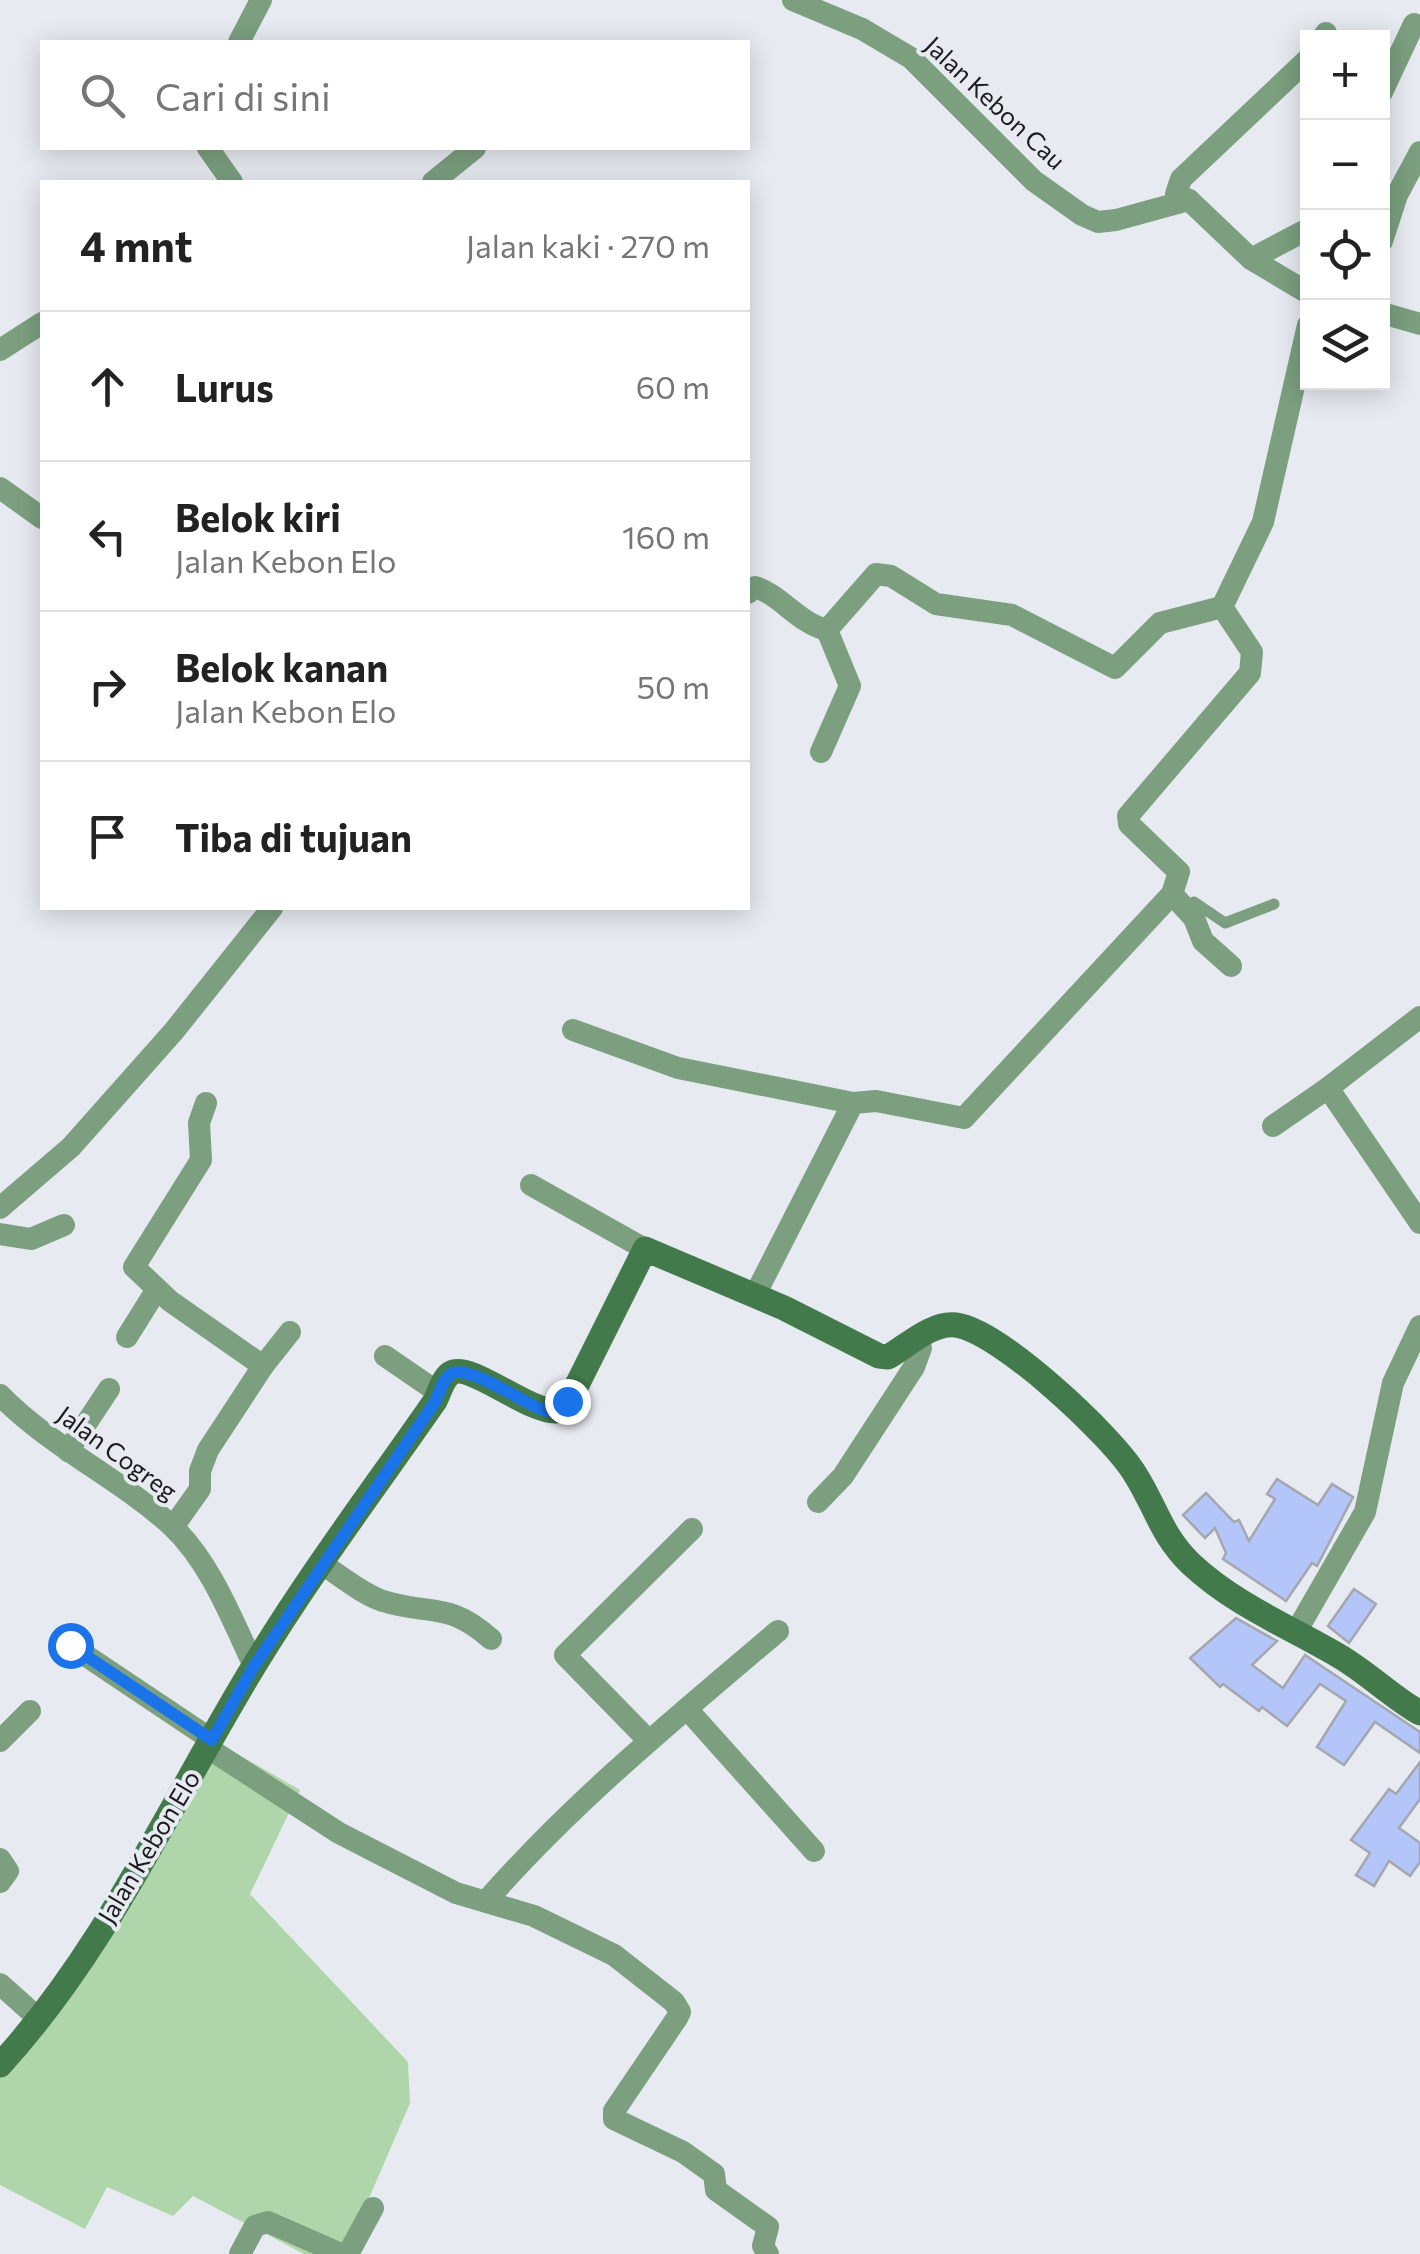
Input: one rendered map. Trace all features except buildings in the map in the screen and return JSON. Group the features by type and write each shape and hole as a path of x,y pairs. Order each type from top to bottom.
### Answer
{"street":[{"path":"241,40 260,0"},
{"name":"Jalan Kebon Cau","path":"793,0 862,29 910,58 1034,182 1082,215 1098,222 1116,220 1189,200"},
{"path":"1390,75 1414,24"},
{"path":"1300,66 1181,178 1176,194 1189,200 1250,259 1300,288"},
{"path":"209,150 231,180"},
{"path":"435,180 472,150"},
{"path":"1390,216 1420,152"},
{"path":"1250,259 1300,233"},
{"path":"1390,315 1420,324"},
{"path":"0,350 40,324"},
{"path":"826,630 876,574 885,574 928,602 1012,615 1111,669 1160,623 1222,607 1263,522 1300,360"},
{"path":"0,488 40,517"},
{"path":"750,592 755,587 764,590 806,621 826,630 850,686 821,752"},
{"path":"1222,607 1247,641 1250,673 1128,816 1129,824 1175,866 1175,890 1194,918 1203,941 1230,966"},
{"path":"573,1030 678,1068 853,1104 876,1101 964,1118 1175,890"},
{"path":"0,1208 71,1147 174,1032 270,910"},
{"path":"1273,1126 1420,1017"},
{"path":"1328,1088 1420,1223"},
{"path":"206,1103 199,1123 200,1160 134,1264 138,1276 263,1366"},
{"path":"755,1295 853,1104"},
{"path":"531,1185 645,1249 755,1295 878,1356 888,1357 917,1338 956,1325 1027,1365 1125,1462 1154,1518 1188,1561 1242,1605 1343,1658 1420,1713"},
{"path":"0,1234 32,1239 64,1226"},
{"path":"384,1356 439,1393 445,1378 461,1370 534,1408 556,1411 590,1362 645,1249"},
{"path":"127,1338 157,1289"},
{"path":"1296,1632 1365,1512 1392,1383 1420,1326"},
{"path":"173,1528 200,1488 200,1471 208,1450 290,1332"},
{"path":"818,1502 842,1476 914,1367 921,1348 917,1338"},
{"path":"68,1450 109,1389"},
{"name":"Jalan Kebon Elo","path":"0,2066 111,1912 254,1666 439,1393"},
{"name":"Jalan Cogreg","path":"0,1395 23,1419 173,1528 216,1587 254,1666"},
{"path":"649,1741 566,1655 692,1529"},
{"path":"322,1564 378,1600 420,1610 451,1610 491,1639"},
{"path":"488,1899 548,1832 778,1632"},
{"path":"70,1645 339,1833 456,1893 488,1899 614,1955 674,2002 677,2018 614,2111 614,2119 683,2152 714,2174 716,2190 768,2226 763,2246 768,2254"},
{"path":"686,1709 814,1851"},
{"path":"0,1742 30,1711"},
{"path":"0,1858 8,1871 0,1882"},
{"path":"0,1984 38,2018"},
{"path":"240,2254 254,2226 268,2222 344,2254 372,2208"}],"lane":[{"path":"1175,890 1225,923 1274,904"}],"green space":[{"path":"215,1741 300,1790 250,1894 408,2062 410,2103 354,2233 330,2254 304,2254 193,2196 173,2216 107,2187 85,2229 0,2185 0,2065"}],"route":[{"path":"70,1645 212,1740 254,1666 435,1402 445,1378 452,1372 468,1372 546,1411 556,1411 567,1401"}]}
